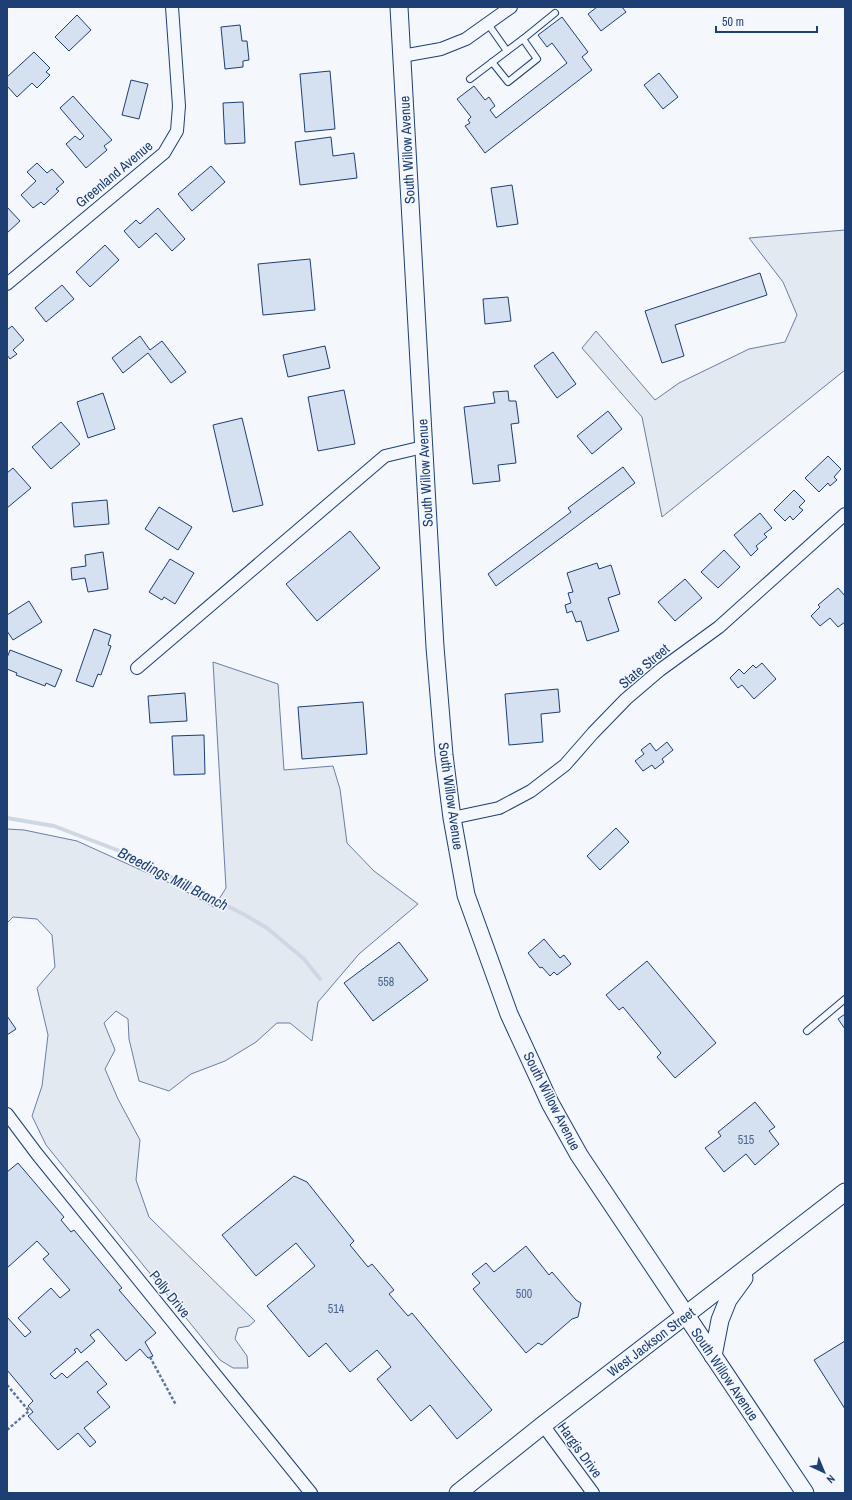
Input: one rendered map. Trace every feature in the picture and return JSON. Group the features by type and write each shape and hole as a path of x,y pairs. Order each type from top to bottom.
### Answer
{"main road":[{"name":"South Willow Avenue","path":"399,7 423,447 439,700 452,818 466,895 509,1014 547,1097 579,1154 805,1493"},
{"name":"West Jackson Street","path":"458,1493 543,1425 845,1192"},
{"path":"713,1356 720,1320 728,1300 756,1261"}],"street":[{"name":"Greenland Avenue","path":"7,284 164,153 177,131 179,106 172,7"},
{"path":"402,56 441,49 466,39 511,7"},
{"path":"137,668 385,456 423,447"},
{"name":"State Street","path":"452,818 499,808 531,791 566,765 593,733 626,700 660,670 719,627 845,514"},
{"name":"Polly Drive","path":"7,1114 37,1154 311,1493"},
{"name":"Hargis Drive","path":"543,1425 593,1493"}],"lane":[{"path":"470,79 556,13"},
{"path":"488,24 507,51"},
{"path":"492,62 508,82 537,59 522,39"},
{"path":"808,1031 845,998"}],"path":[{"path":"150,1357 176,1405"},
{"path":"7,1385 29,1411 7,1430"}],"shaded area":[{"path":"845,230 845,370 662,517 642,417 582,348 596,331 655,400 679,383 749,349 785,342 797,315 783,282 749,238"},
{"path":"213,662 278,684 284,770 333,766 340,789 347,843 374,871 418,904 359,954 318,1002 312,1041 290,1023 277,1023 256,1042 225,1061 191,1074 169,1091 139,1081 129,1039 128,1019 116,1011 104,1023 115,1050 105,1069 118,1099 140,1140 136,1180 149,1217 255,1321 249,1326 238,1328 235,1339 247,1356 248,1368 233,1368 220,1360 46,1145 32,1116 42,1086 48,1035 37,988 55,967 52,935 37,919 13,917 7,923 7,829 24,830 77,841 174,885 214,907 226,888"}],"building":[{"path":"597,7 622,7 626,12 601,31 588,14"},
{"path":"77,15 91,30 69,51 55,37"},
{"path":"562,17 588,52 582,57 592,70 485,153 465,126 470,123 468,120 471,117 457,99 474,86 485,100 489,97 495,106 490,110 496,118 567,63 552,43 547,47 538,35"},
{"path":"240,25 242,41 247,41 249,60 243,61 243,67 225,69 221,27"},
{"path":"34,52 50,68 46,72 50,75 37,88 32,83 17,97 7,86 7,77"},
{"path":"330,71 335,129 305,132 300,74"},
{"path":"659,73 678,97 663,109 644,85"},
{"path":"131,80 148,84 139,119 122,115"},
{"path":"73,96 112,140 104,146 107,150 86,168 66,144 75,136 80,140 84,136 60,108"},
{"path":"243,102 245,143 225,144 223,103"},
{"path":"331,137 333,156 354,153 357,178 300,185 295,142"},
{"path":"37,163 47,173 52,169 64,182 56,189 59,191 44,205 41,202 33,208 21,195 36,181 27,172"},
{"path":"211,166 225,182 192,211 178,194"},
{"path":"512,185 518,224 497,227 491,188"},
{"path":"7,207 20,221 7,233"},
{"path":"158,208 185,239 172,251 156,233 139,248 124,231 136,220 140,224"},
{"path":"105,245 119,260 90,287 76,272"},
{"path":"310,259 315,310 263,315 258,264"},
{"path":"760,273 767,295 675,325 684,356 662,363 645,311"},
{"path":"62,285 74,299 46,322 35,308"},
{"path":"508,297 511,321 485,324 483,299"},
{"path":"12,326 24,340 13,350 17,354 10,359 7,355 7,330"},
{"path":"140,336 150,350 162,341 186,372 171,383 148,353 123,373 112,358"},
{"path":"325,346 330,368 288,377 283,355"},
{"path":"553,352 576,384 557,398 534,366"},
{"path":"344,390 355,444 318,451 308,397"},
{"path":"508,391 509,401 516,401 519,423 511,424 516,463 498,465 500,481 473,484 464,407 495,403 493,392"},
{"path":"103,393 115,429 88,438 77,402"},
{"path":"608,411 622,429 592,454 577,436"},
{"path":"242,418 263,505 233,512 213,425"},
{"path":"61,422 80,444 51,469 32,447"},
{"path":"828,456 841,469 834,477 837,480 830,486 828,483 819,492 805,478"},
{"path":"623,467 635,483 496,586 488,574 571,512 568,508"},
{"path":"13,468 31,488 7,508 7,473"},
{"path":"794,490 805,501 799,507 803,510 793,520 790,516 785,521 774,510"},
{"path":"107,500 109,524 74,527 72,503"},
{"path":"159,507 192,527 178,550 145,529"},
{"path":"760,513 772,528 764,534 767,537 756,546 758,549 751,556 734,535"},
{"path":"350,531 380,568 317,621 286,584"},
{"path":"724,550 740,567 718,588 701,572"},
{"path":"103,552 108,589 88,592 85,578 72,580 71,568 86,566 85,555"},
{"path":"170,559 194,573 175,604 164,597 162,600 149,592"},
{"path":"597,563 599,569 611,565 620,594 608,598 619,631 587,641 581,621 576,622 572,611 567,613 565,605 571,603 568,593 573,592 567,573"},
{"path":"685,579 702,598 675,621 658,602"},
{"path":"838,588 845,596 845,622 838,627 830,618 820,626 811,616 820,607 818,605"},
{"path":"29,601 42,622 13,640 7,631 7,615"},
{"path":"94,629 111,635 108,645 111,646 101,675 98,674 93,687 76,681"},
{"path":"10,650 62,670 55,687 46,683 45,686 16,675 17,673 7,669 7,658"},
{"path":"762,663 776,679 754,699 742,685 738,688 730,678 739,669 744,674 753,665 756,668"},
{"path":"558,689 560,712 541,714 543,742 509,745 505,694"},
{"path":"185,693 187,721 150,723 148,696"},
{"path":"363,702 367,754 302,759 298,707"},
{"path":"204,735 205,774 174,775 172,736"},
{"path":"667,742 673,750 662,759 664,762 655,769 652,765 643,771 635,761 644,754 641,750 650,743 656,751"},
{"path":"616,828 629,842 600,870 587,856"},
{"path":"544,939 560,958 564,955 571,964 557,975 554,972 550,976 542,967 540,968 528,953"},
{"path":"399,942 428,980 373,1021 344,983"},
{"path":"647,961 716,1043 675,1078 657,1057 661,1053 623,1007 619,1010 606,995"},
{"path":"845,1014 845,1029 838,1019"},
{"path":"7,1016 16,1029 7,1035"},
{"path":"755,1102 775,1127 769,1131 779,1144 755,1165 746,1154 724,1172 705,1148 721,1136 718,1132"},
{"path":"18,1163 64,1217 61,1220 71,1232 74,1230 122,1288 119,1290 156,1333 145,1342 153,1356 148,1358 140,1349 126,1361 98,1329 90,1335 95,1341 81,1353 77,1348 74,1350 76,1352 50,1374 55,1379 62,1373 67,1378 87,1361 107,1384 97,1392 110,1407 84,1428 96,1442 90,1447 78,1433 58,1450 28,1416 33,1412 28,1406 33,1401 7,1370 7,1317 25,1337 31,1332 18,1318 51,1288 60,1298 70,1290 43,1259 49,1254 37,1241 7,1268 7,1172"},
{"path":"294,1176 307,1182 354,1241 350,1245 368,1267 372,1264 394,1290 389,1294 408,1316 412,1313 492,1410 457,1439 430,1405 411,1421 377,1379 391,1367 377,1350 350,1372 326,1343 309,1357 267,1306 315,1266 296,1243 256,1276 222,1235"},
{"path":"526,1246 549,1275 552,1272 576,1300 581,1303 578,1317 572,1319 542,1345 538,1343 526,1353 473,1289 480,1283 472,1274 486,1263 494,1272"},
{"path":"845,1341 845,1409 814,1360"}],"waterway":[{"name":"Breedings Mill Branch","path":"7,818 54,826 117,850 185,884 267,928 304,959 320,979"}]}
